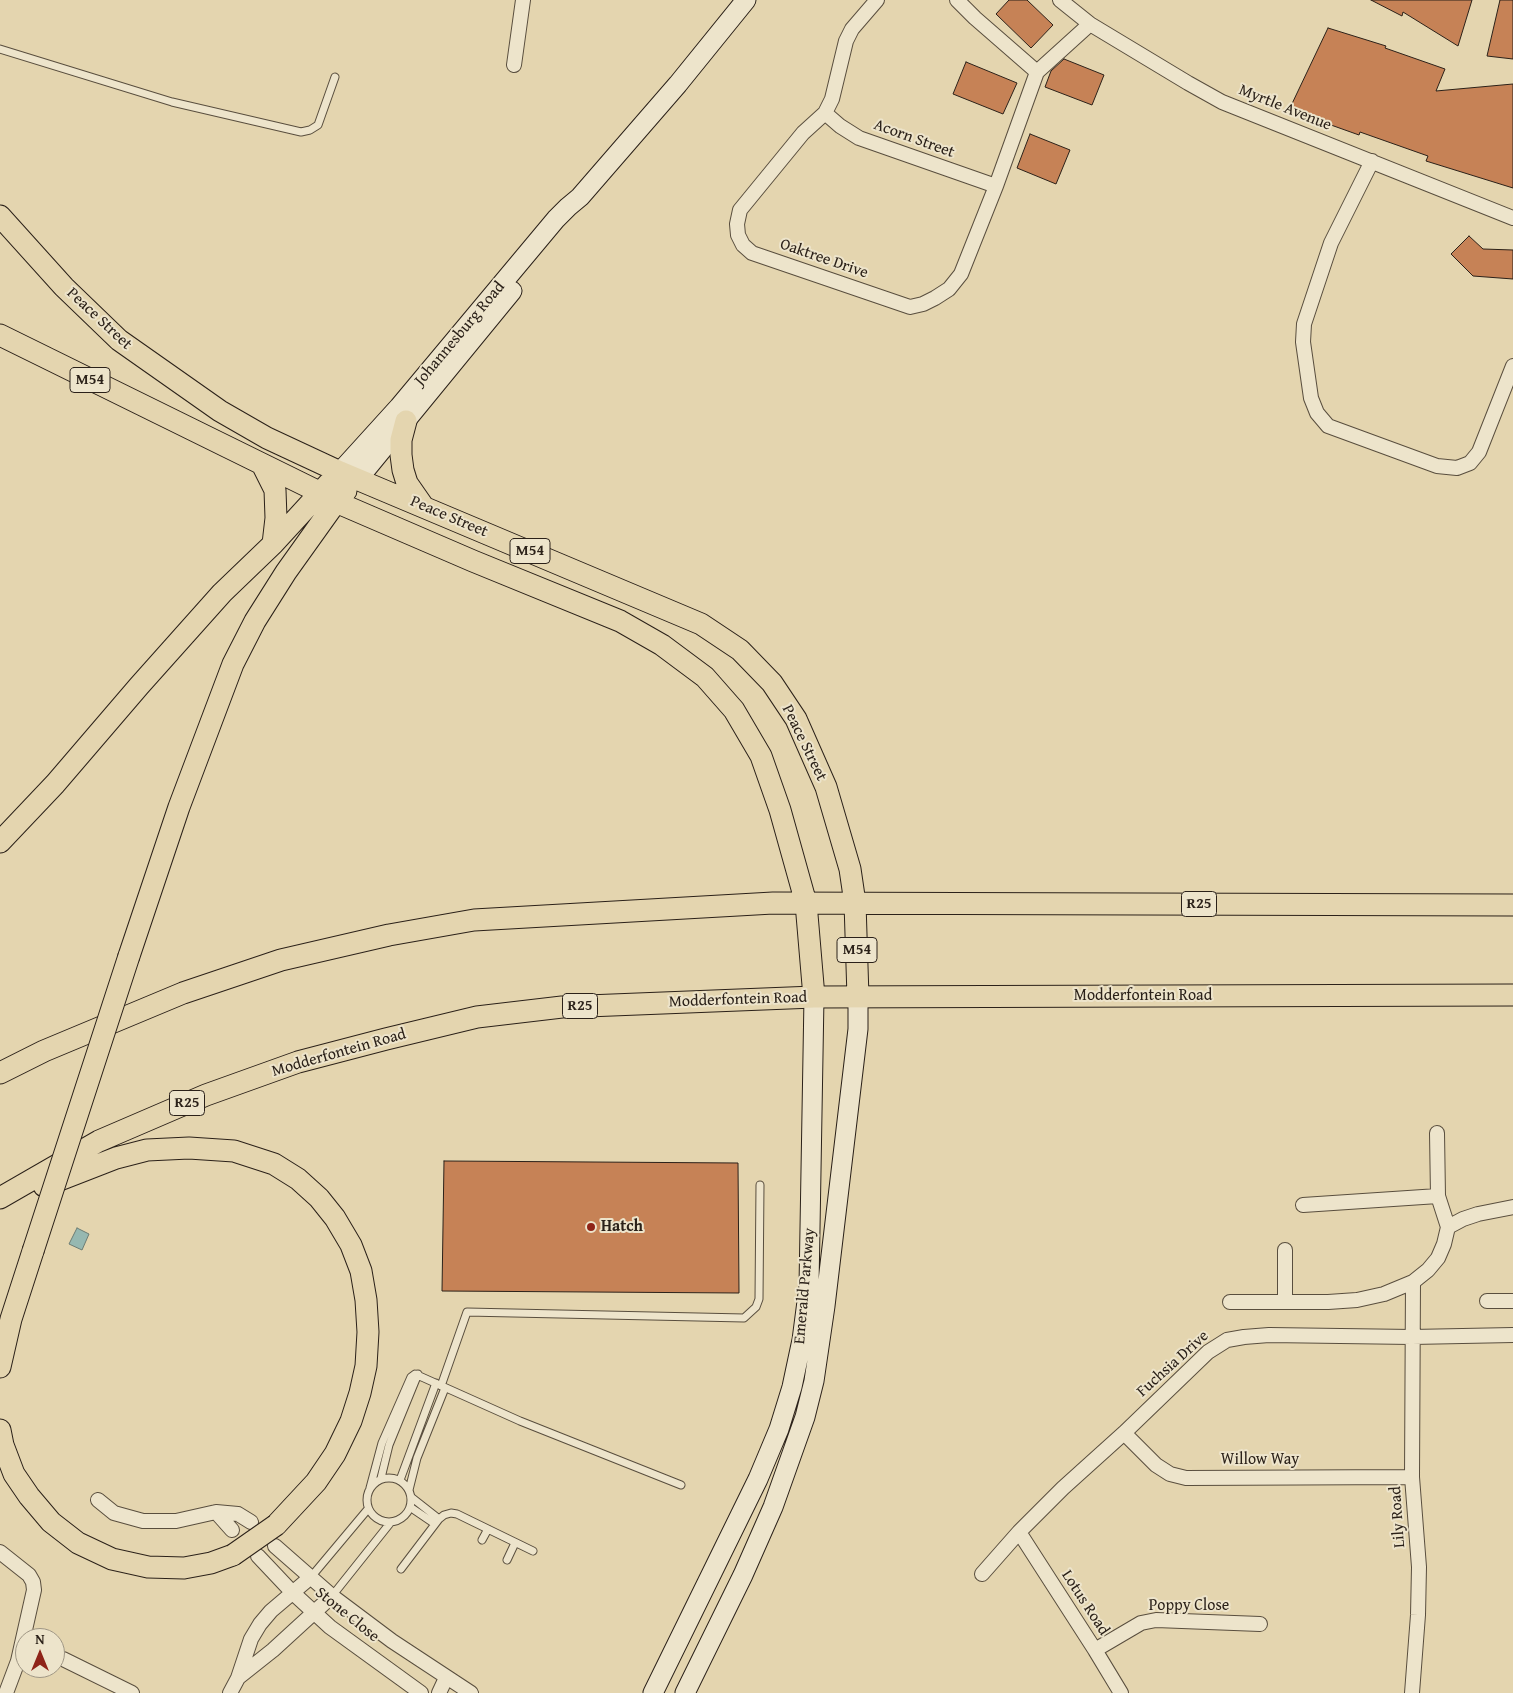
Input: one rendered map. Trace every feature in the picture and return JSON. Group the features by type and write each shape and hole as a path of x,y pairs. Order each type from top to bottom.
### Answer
{"main road":[{"name":"Peace Street","path":"0,216 64,286 119,340 220,411 267,438 349,475 701,624 740,650 772,683 796,720 826,787 850,869 855,902 858,997"},
{"name":"Peace Street","path":"0,335 328,497 473,561 620,621 662,645 705,677 734,710 761,756 780,810 806,903"},
{"path":"406,421 401,440 400,456 407,483 423,506"},
{"path":"262,464 275,490 276,518 272,544"},
{"path":"0,842 55,784 222,593 272,544 328,497 349,475"},
{"path":"0,1368 11,1319 32,1251 179,807 233,664 255,621 286,572 328,497"},
{"name":"R25","path":"0,1073 44,1051 183,993 282,960 389,935 474,920 773,903 1513,905"},
{"name":"M54","path":"806,903 814,997"},
{"name":"Modderfontein Road","path":"0,1198 99,1142 206,1095 298,1062 477,1017 562,1007 814,997 1513,995"},
{"path":"0,1204 116,1158 147,1150 189,1148 234,1151 274,1164 298,1179 319,1198 335,1218 351,1245 361,1271 366,1300 368,1332 366,1366 360,1393 351,1421 336,1454 275,1535 211,1563 184,1568 148,1567 112,1559 78,1543 51,1522 28,1496 14,1474 3,1445 0,1430"}],"street":[{"path":"514,65 523,0"},
{"name":"Johannesburg Road","path":"349,475 399,407 556,220 580,197 678,84 746,0"},
{"name":"Oaktree Drive","path":"877,0 852,29 846,41 832,99 825,113 803,133 740,210 737,224 738,235 743,245 752,253 910,307 923,304 949,289 961,274 996,186 1037,72 1090,24"},
{"path":"958,0 975,18 1037,72"},
{"name":"Myrtle Avenue","path":"1060,0 1090,24 1222,102 1513,218"},
{"name":"Acorn Street","path":"825,113 840,126 859,138 996,186"},
{"path":"1372,162 1331,243 1304,324 1303,342 1311,398 1317,414 1328,426 1437,466 1457,468 1470,463 1479,452 1513,366"},
{"name":"Johannesburg Road","path":"349,475 406,421 553,241 580,197"},
{"name":"Emerald Parkway","path":"653,1693 758,1479 779,1429 792,1387 802,1340 809,1286 814,997"},
{"name":"Emerald Parkway","path":"685,1693 743,1575 773,1507 805,1417 814,1381 825,1306 858,1029 858,997"},
{"path":"1230,1302 1357,1300 1384,1294 1413,1282 1428,1270 1438,1258 1448,1227 1438,1196 1437,1133"},
{"path":"1303,1205 1438,1196"},
{"path":"1448,1227 1478,1214 1513,1207"},
{"path":"1285,1250 1285,1302"},
{"name":"Lily Road","path":"1412,1693 1418,1615 1419,1567 1412,1477 1413,1282"},
{"path":"1487,1301 1513,1301"},
{"name":"Fuchsia Drive","path":"982,1574 1019,1532 1070,1481 1124,1433 1208,1352 1227,1340 1268,1335 1412,1337 1513,1335"},
{"name":"Willow Way","path":"1124,1433 1156,1465 1170,1474 1186,1478 1412,1477"},
{"path":"98,1500 114,1513 143,1521 176,1521 216,1512 238,1514 251,1522"},
{"path":"216,1512 232,1530"},
{"name":"Lotus Road","path":"1019,1532 1095,1650 1120,1693"},
{"name":"Stone Close","path":"275,1535 311,1577 332,1596 465,1692"},
{"path":"0,1552 29,1575 34,1582 34,1590 18,1661 6,1693"},
{"name":"Stone Close","path":"258,1556 313,1613 337,1633 421,1693"},
{"path":"230,1693 238,1678 251,1639 260,1624 292,1592 311,1577"},
{"path":"238,1678 273,1650 332,1596"},
{"name":"Poppy Close","path":"1095,1650 1141,1623 1156,1620 1260,1624"},
{"path":"65,1660 132,1693"},
{"path":"439,1693 446,1678"}],"lane":[{"path":"0,49 172,102 301,132 310,130 318,125 334,77"},
{"path":"332,1596 391,1522 402,1518 410,1507 410,1493 416,1458 468,1312 744,1318 756,1307 759,1299 760,1184"},
{"path":"391,1522 377,1519 368,1509 366,1502 382,1442 413,1374 418,1374 520,1421 681,1485"},
{"path":"370,1488 381,1478 389,1445 418,1374"},
{"path":"400,1480 441,1386"},
{"path":"381,1478 400,1480 437,1521"},
{"path":"410,1507 437,1521"},
{"path":"311,1577 368,1509"},
{"path":"400,1569 437,1521 450,1513 457,1514 534,1551"},
{"path":"482,1540 488,1530"},
{"path":"507,1560 515,1543"}],"water":[{"path":"77,1228 89,1234 82,1250 69,1244"}],"building":[{"path":"1009,0 1027,0 1053,25 1031,48 996,14"},
{"path":"1371,0 1472,0 1458,46 1403,12 1402,16"},
{"path":"1500,0 1513,0 1513,59 1487,56"},
{"path":"1328,28 1386,46 1385,48 1445,69 1436,91 1513,84 1513,188 1426,161 1428,156 1360,132 1359,135 1289,110"},
{"path":"1064,59 1104,75 1092,105 1045,87 1051,71"},
{"path":"966,62 1017,83 1003,114 953,94"},
{"path":"1030,134 1070,150 1056,184 1017,168"},
{"path":"1469,236 1483,249 1513,250 1513,279 1473,276 1451,254"},
{"name":"Hatch","path":"444,1161 738,1163 739,1293 442,1291"}],"place":[{"name":"Hatch","path":"591,1227"}]}
